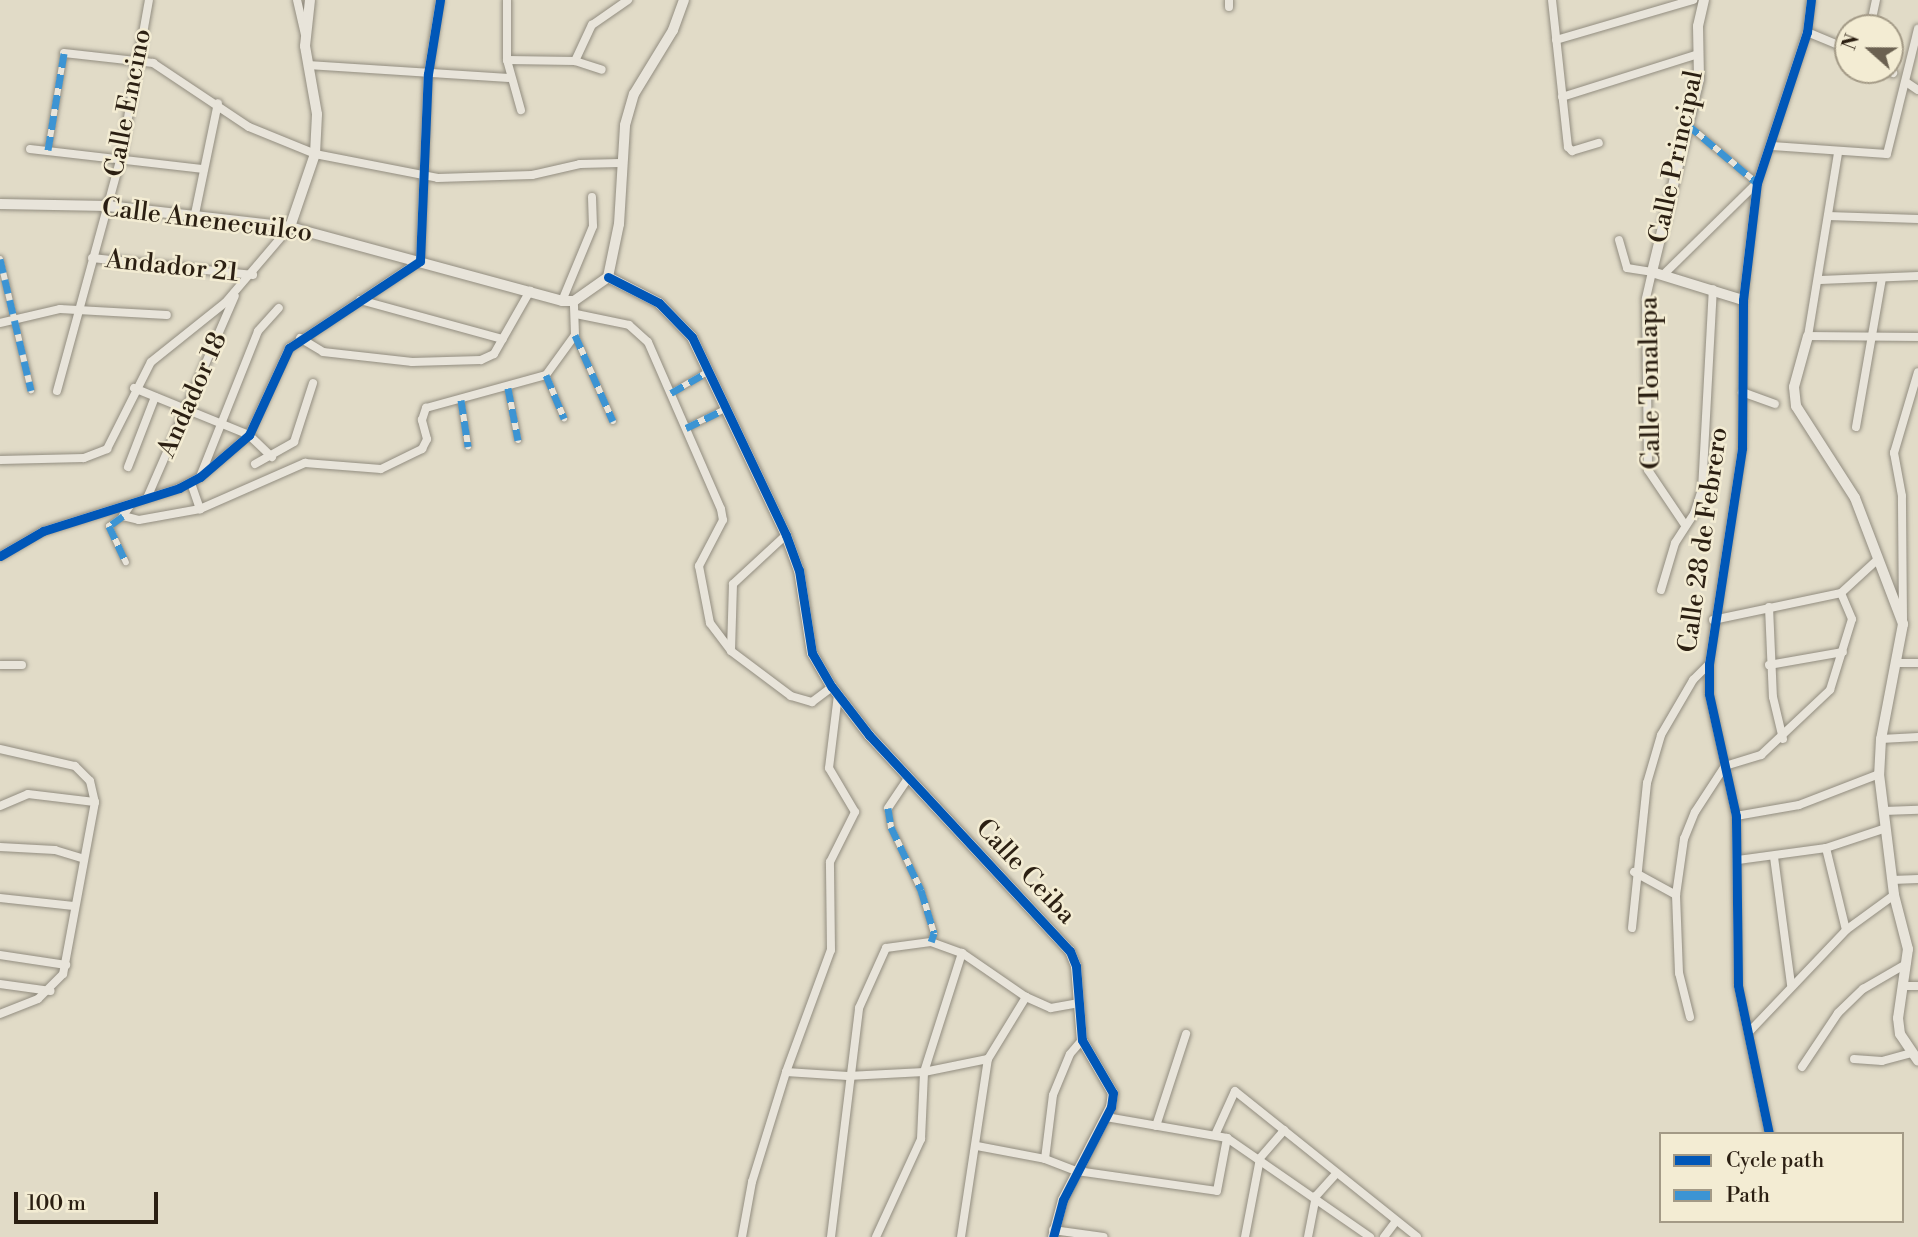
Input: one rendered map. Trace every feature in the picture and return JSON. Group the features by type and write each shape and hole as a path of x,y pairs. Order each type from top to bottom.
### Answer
{"street":[{"name":"Calle Encino","path":"57,391 121,156 141,59 149,0"},
{"path":"0,460 98,454 117,433 134,388 151,362 237,291 253,275 290,227 315,154 317,114 297,0"},
{"path":"305,37 310,0"},
{"path":"0,556 43,531 191,483 200,477 249,435 281,363 300,338 420,261 428,75 440,0"},
{"path":"508,0 509,78 521,110"},
{"path":"575,61 592,25 628,0"},
{"path":"612,421 575,335 574,301 608,277 619,224 620,163 634,94 673,30 684,0"},
{"path":"1552,0 1570,150 1599,143"},
{"path":"1556,40 1693,0"},
{"name":"Calle Principal","path":"1652,272 1699,79 1698,54 1704,0"},
{"name":"Calle 28 de Febrero","path":"1769,1132 1738,985 1736,816 1709,694 1709,664 1713,620 1742,448 1743,300 1758,183 1807,32 1811,0"},
{"path":"1772,146 1838,153 1886,154 1918,29"},
{"path":"1807,32 1834,43"},
{"path":"48,150 65,54 141,59 218,103 266,137 315,154 425,175 532,175 580,164 620,163"},
{"path":"1562,97 1698,54"},
{"path":"507,60 575,61 602,70"},
{"path":"308,65 428,75 509,78"},
{"path":"1906,82 1918,90"},
{"path":"195,214 218,103"},
{"path":"1665,273 1758,183 1687,124"},
{"path":"30,149 121,156 204,169"},
{"path":"1838,153 1820,280 1794,387 1796,406 1855,498 1903,624"},
{"path":"562,301 593,226 592,197"},
{"name":"Calle Anenecuilco","path":"0,204 108,206 290,227 562,301 574,301"},
{"path":"1828,216 1918,219"},
{"path":"1619,240 1627,268 1665,273 1743,300"},
{"name":"Andador 21","path":"92,258 253,275"},
{"path":"0,259 31,390"},
{"name":"Calle Tonalapa","path":"1652,272 1646,299 1648,470 1685,525"},
{"path":"1820,280 1918,276"},
{"name":"Calle Ceiba","path":"608,277 675,315 709,371 786,535 799,570 812,653 835,691 909,777 1070,951 1076,966 1082,1040 1113,1093 1106,1117"},
{"path":"1856,427 1882,278"},
{"path":"1661,590 1685,525 1702,490 1713,289"},
{"name":"Andador 18","path":"147,498 237,291"},
{"path":"300,338 323,352 412,362 489,359 530,291"},
{"path":"360,300 503,339"},
{"path":"200,477 219,422 258,331 279,308"},
{"path":"0,323 52,309 167,315"},
{"path":"576,314 629,325 640,331 671,393 722,509 723,520 699,566 710,622 731,651 801,701 812,702 835,691"},
{"path":"123,516 139,520 200,509 305,463 374,470 427,443 423,411 546,375 575,335"},
{"path":"1808,336 1871,339 1918,337"},
{"path":"671,393 709,371"},
{"path":"546,375 564,418"},
{"path":"1854,1059 1882,1061 1915,1057 1900,1034 1898,1018 1908,949 1894,895 1879,774 1881,739 1903,624 1902,496 1894,453 1917,378"},
{"path":"255,464 272,457 298,436 313,383"},
{"path":"134,388 249,435 272,457"},
{"path":"508,388 518,440"},
{"path":"1742,392 1775,404"},
{"path":"128,467 155,397"},
{"path":"461,400 468,446"},
{"path":"686,428 727,408"},
{"path":"191,483 200,509"},
{"path":"126,562 109,526 123,516 131,503"},
{"path":"731,651 733,584 786,535"},
{"path":"1713,620 1841,593 1877,559"},
{"path":"1690,1017 1679,973 1676,895 1691,821 1726,766 1761,755 1783,739 1830,690 1852,620 1841,593"},
{"path":"1769,607 1769,665 1783,739"},
{"path":"1769,665 1843,652"},
{"path":"1897,663 1918,663"},
{"path":"1632,928 1634,872 1647,783 1661,735 1693,680 1709,664"},
{"path":"0,665 22,665"},
{"path":"742,1237 752,1182 786,1072 831,950 830,862 855,812 829,768 835,691"},
{"path":"1881,739 1918,737"},
{"path":"0,749 43,756 85,772 95,802 65,965 51,990 0,1014"},
{"path":"1736,816 1799,805 1879,774"},
{"path":"909,777 888,808 891,827 921,890 934,933 931,942"},
{"path":"0,806 28,794 95,802"},
{"path":"1884,811 1918,810"},
{"path":"1738,860 1826,848 1886,828"},
{"path":"0,847 55,850 84,859"},
{"path":"1826,848 1846,930"},
{"path":"1774,857 1791,985"},
{"path":"1634,872 1676,895"},
{"path":"1892,880 1918,879"},
{"path":"1749,1032 1846,930 1894,895"},
{"path":"0,898 74,906"},
{"path":"831,1237 848,1076 859,1008 878,960 886,948 931,942 962,953 1026,997 1051,1009 1078,1003"},
{"path":"876,1237 921,1139 924,1072 962,953"},
{"path":"0,955 65,965"},
{"path":"1802,1067 1838,1013 1863,989 1906,964"},
{"path":"0,984 51,990"},
{"path":"1903,986 1918,986"},
{"path":"961,1237 977,1146 988,1059 1026,997"},
{"path":"1156,1126 1186,1034"},
{"path":"1045,1159 1053,1095 1070,1054 1082,1040"},
{"path":"786,1072 848,1076 924,1072 988,1059"},
{"path":"1216,1133 1236,1091 1417,1237"},
{"path":"1104,1237 1053,1233 1077,1171 1106,1117 1216,1133 1227,1138 1316,1196 1370,1237"},
{"path":"1245,1237 1260,1158 1284,1130"},
{"path":"977,1146 1045,1159 1077,1171 1217,1191 1227,1138"},
{"path":"1308,1237 1316,1196 1337,1173"},
{"path":"1384,1237 1396,1222"}],"marked path":[{"path":"48,150 64,53"},
{"path":"1687,124 1757,183"},
{"path":"0,259 31,390"},
{"path":"575,335 613,421"},
{"path":"671,393 709,371"},
{"path":"546,375 564,418"},
{"path":"508,388 518,440"},
{"path":"461,400 468,446"},
{"path":"686,428 727,408"},
{"path":"123,516 109,526 126,562"},
{"path":"888,808 891,827 921,890 934,933 931,942"}],"cycle path":[{"path":"0,556 43,531 179,488 200,477 249,435 289,348 420,261 428,74 440,0"},
{"path":"1769,1132 1738,985 1736,816 1709,694 1709,664 1742,448 1743,300 1757,183 1807,32 1811,0"},
{"path":"608,277 659,303 692,337 786,535 799,570 812,653 832,687 869,735 1070,951 1076,966 1082,1040 1113,1093 1111,1107 1063,1200 1053,1237"}]}
